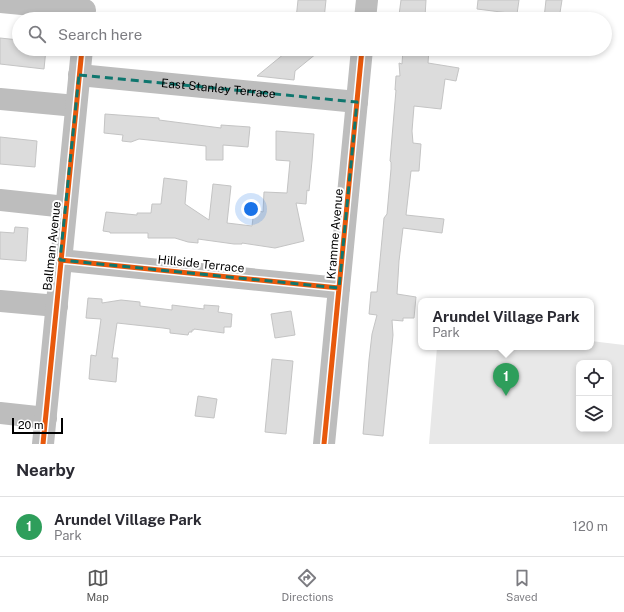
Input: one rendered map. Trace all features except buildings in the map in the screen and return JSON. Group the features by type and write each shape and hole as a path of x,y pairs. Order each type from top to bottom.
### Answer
{"street":[{"path":"366,12 367,0"},
{"path":"0,2 85,10"},
{"name":"Ballman Avenue","path":"43,444 81,56"},
{"name":"Kramme Avenue","path":"324,444 361,56"},
{"name":"East Stanley Terrace","path":"79,75 357,102"},
{"path":"0,99 76,106"},
{"path":"0,200 66,207"},
{"name":"Hillside Terrace","path":"60,260 339,288"},
{"path":"0,301 57,306"},
{"path":"0,413 46,418"}],"highlighted area":[{"path":"79,75 357,102 339,288 60,260"}],"shaded area":[{"path":"594,341 624,345 624,444 429,444 437,350 594,350"}],"cycle path":[{"path":"43,444 81,56"},
{"path":"324,444 361,56"},
{"path":"60,260 339,288"}],"place":[{"name":"Arundel Village Park","path":"506,396"}]}
